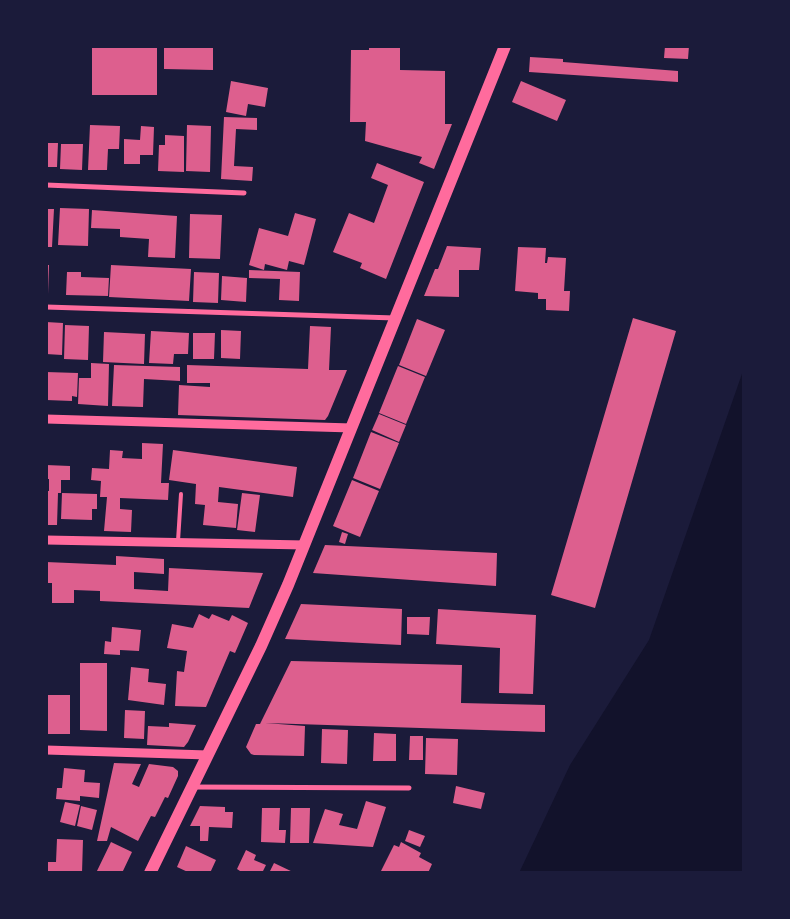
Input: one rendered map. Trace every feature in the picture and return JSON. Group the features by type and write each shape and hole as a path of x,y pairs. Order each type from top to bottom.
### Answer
{"main road":[{"path":"150,873 261,646 305,544 504,46"}],"street":[{"path":"46,185 244,192"},
{"path":"46,306 396,318"},
{"path":"46,419 352,428"},
{"path":"46,540 305,544"},
{"path":"46,750 208,755"},
{"path":"191,787 409,788"}],"lane":[{"path":"178,542 181,494"}],"shaded area":[{"path":"744,368 744,873 519,873 570,765 649,640"}],"building":[{"path":"92,46 157,46 157,95 92,95"},
{"path":"164,46 213,46 213,70 164,69"},
{"path":"369,46 400,46 400,70 445,71 445,124 452,124 434,169 419,163 422,157 365,141 366,122 350,122 351,50 369,50"},
{"path":"665,46 689,46 688,59 664,58"},
{"path":"530,57 563,59 563,62 678,71 678,82 529,72"},
{"path":"231,81 268,88 265,107 248,104 246,116 226,112"},
{"path":"521,81 566,100 557,121 512,102"},
{"path":"224,117 257,118 257,130 236,129 234,166 253,167 252,181 221,179"},
{"path":"90,125 120,126 119,149 108,149 107,170 88,170"},
{"path":"187,125 211,126 210,172 186,171"},
{"path":"141,126 154,127 153,155 140,155 140,164 124,164 124,139 140,140"},
{"path":"165,135 184,136 184,172 158,171 159,145 165,145"},
{"path":"46,143 58,143 57,167 46,167"},
{"path":"61,144 83,144 82,170 60,169"},
{"path":"377,163 424,182 386,279 360,268 362,263 333,252 349,213 374,223 388,185 371,178"},
{"path":"60,208 89,209 88,246 58,245"},
{"path":"46,209 54,209 52,247 46,247"},
{"path":"92,210 177,216 175,258 148,257 149,239 120,237 120,229 91,228"},
{"path":"295,213 316,219 304,265 289,261 287,270 265,264 264,270 249,265 259,228 288,236"},
{"path":"190,214 222,215 220,259 189,258"},
{"path":"447,246 481,248 479,270 459,270 459,297 424,296 435,269 438,269"},
{"path":"518,247 546,248 545,263 547,263 548,257 566,258 564,291 570,291 569,311 546,310 546,299 538,299 538,293 515,291"},
{"path":"46,265 49,265 48,294 46,294"},
{"path":"111,265 191,269 189,301 109,297"},
{"path":"249,270 300,272 299,301 279,300 280,279 249,278"},
{"path":"67,272 81,272 81,277 109,278 108,296 66,295"},
{"path":"194,272 219,273 218,303 193,302"},
{"path":"222,276 247,278 246,302 221,300"},
{"path":"633,318 676,331 595,608 551,595"},
{"path":"417,319 445,330 426,376 399,365"},
{"path":"46,322 63,323 62,355 46,354"},
{"path":"65,325 89,326 88,360 64,359"},
{"path":"310,326 331,327 329,370 347,370 325,420 178,415 179,385 210,387 210,383 187,383 187,365 308,369"},
{"path":"221,330 241,331 240,359 221,358"},
{"path":"151,331 189,333 188,354 174,354 173,364 149,363"},
{"path":"104,332 145,334 144,364 103,362"},
{"path":"193,333 215,333 214,359 193,359"},
{"path":"91,363 109,364 108,406 78,404 79,378 91,378"},
{"path":"114,365 180,367 180,381 144,379 143,407 112,406"},
{"path":"398,366 425,377 406,424 379,413"},
{"path":"46,372 78,373 77,397 72,396 72,401 46,400"},
{"path":"379,414 406,425 399,442 372,430"},
{"path":"371,432 399,443 380,489 353,478"},
{"path":"142,443 163,444 161,483 169,483 168,500 120,498 120,509 132,510 131,532 104,531 107,497 100,497 101,481 91,480 92,468 109,469 110,450 123,451 122,458 142,459"},
{"path":"173,450 297,467 293,497 219,487 218,502 238,504 236,528 203,525 205,505 195,504 196,484 169,480"},
{"path":"46,465 70,466 70,480 61,480 61,493 58,493 57,525 46,525 46,491 49,491 49,479 46,479"},
{"path":"352,480 379,491 360,537 333,526"},
{"path":"62,493 97,494 97,509 92,509 92,520 61,519"},
{"path":"242,493 260,495 255,532 237,530"},
{"path":"342,532 348,534 345,544 339,542"},
{"path":"325,545 497,553 496,586 313,573"},
{"path":"116,556 164,559 164,574 134,572 134,589 168,591 169,568 263,573 249,608 100,601 100,591 74,590 74,603 52,603 52,583 46,583 46,562 116,565"},
{"path":"301,604 402,609 401,645 285,639"},
{"path":"438,609 536,615 533,694 499,693 500,648 436,644"},
{"path":"199,614 209,619 212,614 229,621 232,615 248,623 235,653 230,651 206,707 175,706 177,671 184,672 187,651 167,648 172,624 193,628"},
{"path":"407,617 430,617 429,635 407,634"},
{"path":"112,627 141,630 139,651 120,650 120,655 104,654 105,641 111,642"},
{"path":"291,661 462,665 461,703 545,705 545,732 265,723 305,726 304,756 251,754 246,747 256,724 260,724"},
{"path":"80,663 107,663 107,731 80,730"},
{"path":"131,667 149,669 148,682 166,684 164,705 128,700"},
{"path":"46,695 70,695 70,734 46,734"},
{"path":"125,710 145,711 144,739 124,738"},
{"path":"169,723 196,725 184,747 147,745 148,726 169,727"},
{"path":"322,729 348,730 347,764 321,763"},
{"path":"374,733 396,734 396,761 373,761"},
{"path":"410,736 423,736 423,760 409,760"},
{"path":"426,738 458,739 457,775 425,774"},
{"path":"114,763 141,764 132,784 139,787 149,764 173,767 178,771 178,776 168,798 165,797 155,817 151,816 138,841 111,827 107,841 97,841"},
{"path":"64,768 85,770 84,782 100,783 99,798 80,796 80,801 56,799 57,788 62,788"},
{"path":"456,786 485,793 481,809 453,803"},
{"path":"366,801 386,807 373,847 313,843 325,809 343,814 339,825 357,829"},
{"path":"65,802 80,805 75,826 60,822"},
{"path":"81,806 97,810 92,830 77,826"},
{"path":"200,806 225,807 225,812 233,812 232,828 209,827 208,841 200,841 200,826 190,826"},
{"path":"262,808 280,808 279,830 286,830 285,843 261,842"},
{"path":"291,808 310,808 309,843 290,843"},
{"path":"409,830 425,836 420,847 405,841"},
{"path":"57,839 83,840 82,873 46,873 46,862 56,862"},
{"path":"111,842 132,852 122,873 96,873"},
{"path":"401,842 421,853 419,857 432,864 428,873 380,873 394,845 399,847"},
{"path":"186,846 216,860 210,873 190,873 177,867"},
{"path":"246,850 256,855 254,860 266,865 262,873 243,873 237,869"},
{"path":"274,863 295,873 269,873"}]}
